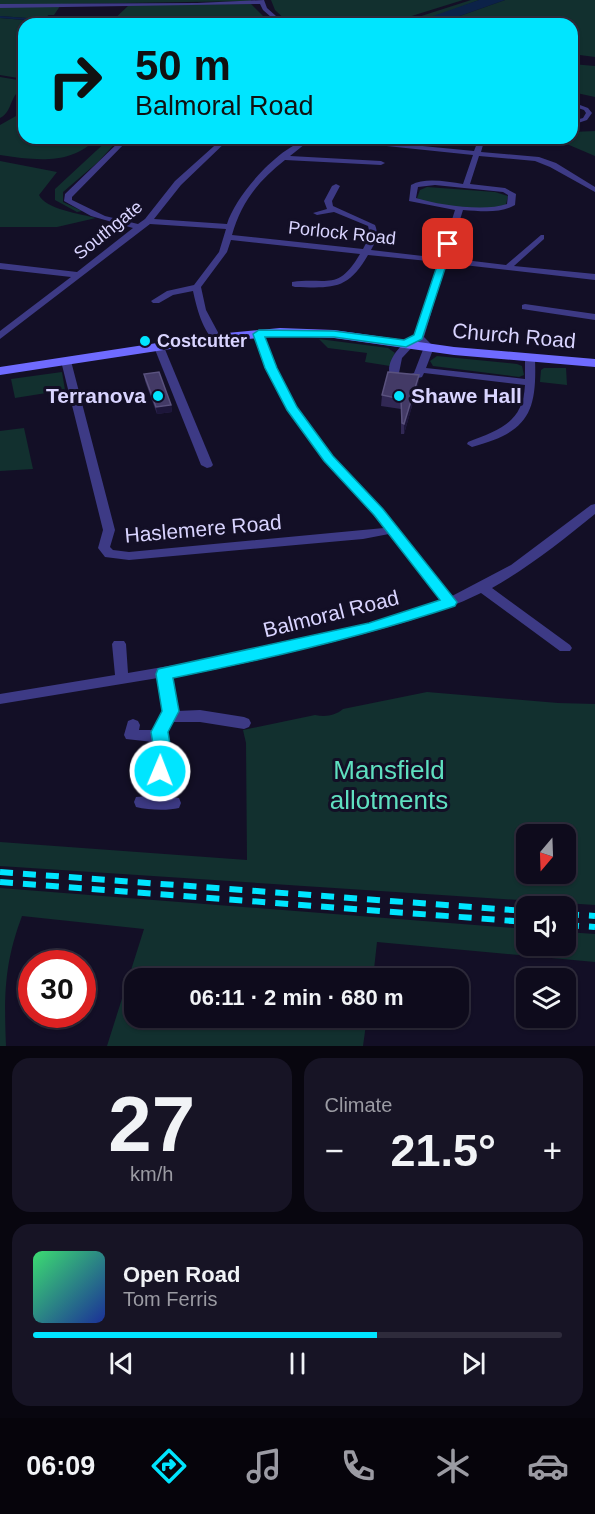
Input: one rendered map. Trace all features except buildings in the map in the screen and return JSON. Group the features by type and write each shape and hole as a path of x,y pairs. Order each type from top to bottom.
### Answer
{"main road":[{"name":"Church Road","path":"0,371 216,338 259,334 334,334 530,359 595,363"}],"street":[{"path":"0,6 108,4 166,6 262,1 265,9 275,18"},
{"path":"578,107 589,113 585,119 578,121"},
{"path":"121,144 68,196 68,201 111,220 139,227"},
{"name":"Southgate","path":"0,336 148,221 183,178 220,144"},
{"path":"156,301 170,293 197,287 223,252 230,227 245,195 266,171 302,144"},
{"path":"387,144 476,153 538,156 595,190"},
{"path":"466,185 480,144"},
{"path":"282,158 381,163"},
{"path":"420,183 466,185 510,192 512,194 511,206 489,209 460,207 423,203 412,199 411,196 415,185 420,183"},
{"path":"295,284 320,285 336,283 348,278 355,272 374,232 371,225 333,210 327,205 336,186"},
{"path":"406,344 418,337 460,207"},
{"path":"317,213 333,210"},
{"path":"148,221 230,227"},
{"name":"Porlock Road","path":"228,237 595,276"},
{"path":"508,267 541,237"},
{"path":"0,266 79,275"},
{"path":"197,287 201,310 216,338"},
{"path":"525,307 595,316"},
{"path":"0,324 11,327"},
{"path":"259,334 271,368 291,408 328,458 358,488 449,602"},
{"path":"418,337 429,347"},
{"name":"Church Road","path":"406,344 393,370 394,375 414,378 421,370 429,347"},
{"path":"159,347 207,465"},
{"path":"472,444 509,428 526,413 530,403 530,359"},
{"name":"Haslemere Road","path":"66,361 109,530 104,548 109,555 129,556 363,535 393,530"},
{"name":"Church Road","path":"421,370 531,383"},
{"name":"Balmoral Road","path":"0,699 164,674 371,628 449,602 482,587 542,549 595,508"},
{"path":"482,587 565,648"},
{"path":"119,644 122,679"},
{"path":"164,674 171,705 159,736 162,750 148,802 173,803"},
{"path":"168,717 200,716 244,723"},
{"path":"133,725 130,735 159,736"}],"green space":[{"path":"0,0 251,0 251,1 0,5"},
{"path":"271,0 463,0 405,18 284,18 275,10"},
{"path":"471,0 479,0 431,18 415,18"},
{"path":"505,0 595,0 595,57 578,55 578,18 454,18"},
{"path":"251,4 265,18 115,18 129,5"},
{"path":"0,6 60,6 54,15 48,15 47,18 0,16"},
{"path":"0,18 18,19 18,78 0,75"},
{"path":"578,65 595,66 595,97 578,93"},
{"path":"0,77 18,80 18,91 7,112 0,118"},
{"path":"18,113 18,144 90,144 76,153 52,159 0,155 0,125"},
{"path":"595,131 595,156 567,144 578,144 578,132"},
{"path":"104,144 114,144 98,162 63,192 63,202 82,211 77,212 55,200 55,189"},
{"path":"0,161 57,172 39,195 43,200 64,210 96,218 57,227 0,227"},
{"path":"427,187 495,192 508,196 505,208 460,207 436,204 417,198 420,190"},
{"path":"319,339 388,348 395,353 390,366 365,362 367,353 328,348"},
{"path":"437,356 517,364 522,366 524,375 519,377 433,366 430,361"},
{"path":"566,368 567,385 540,382 541,370"},
{"path":"62,372 65,390 15,398 11,379"},
{"path":"24,428 33,469 0,471 0,431"},
{"name":"Mansfield allotments","path":"427,692 595,704 595,905 576,904 576,896 516,896 516,900 0,866 0,842 247,860 246,743 243,730 315,715 337,713 343,709"},
{"path":"0,888 516,928 516,955 377,942 374,968 132,968 144,929 22,916 6,980 6,1046 0,1046"},
{"path":"576,933 595,934 595,962 530,956 576,956"},
{"path":"124,992 124,1028 365,1028 363,1046 107,1046"}],"water":[{"path":"479,0 505,0 454,18 427,18"}],"waterway":[{"path":"0,17 18,18"}],"railway":[{"path":"0,872 516,910"},
{"path":"0,882 516,921"},
{"path":"576,915 595,916"},
{"path":"576,926 595,927"}],"place":[{"name":"Costcutter","path":"145,341"},
{"name":"Terranova","path":"158,396"},
{"name":"Shawe Hall","path":"399,396"}],"route":[{"path":"160,771 162,745 159,732 168,717 171,705 164,674 232,661 371,628 449,602 448,597 358,488 328,458 291,408 279,387 259,334 280,332 334,334 406,344 418,337 448,244"}]}
